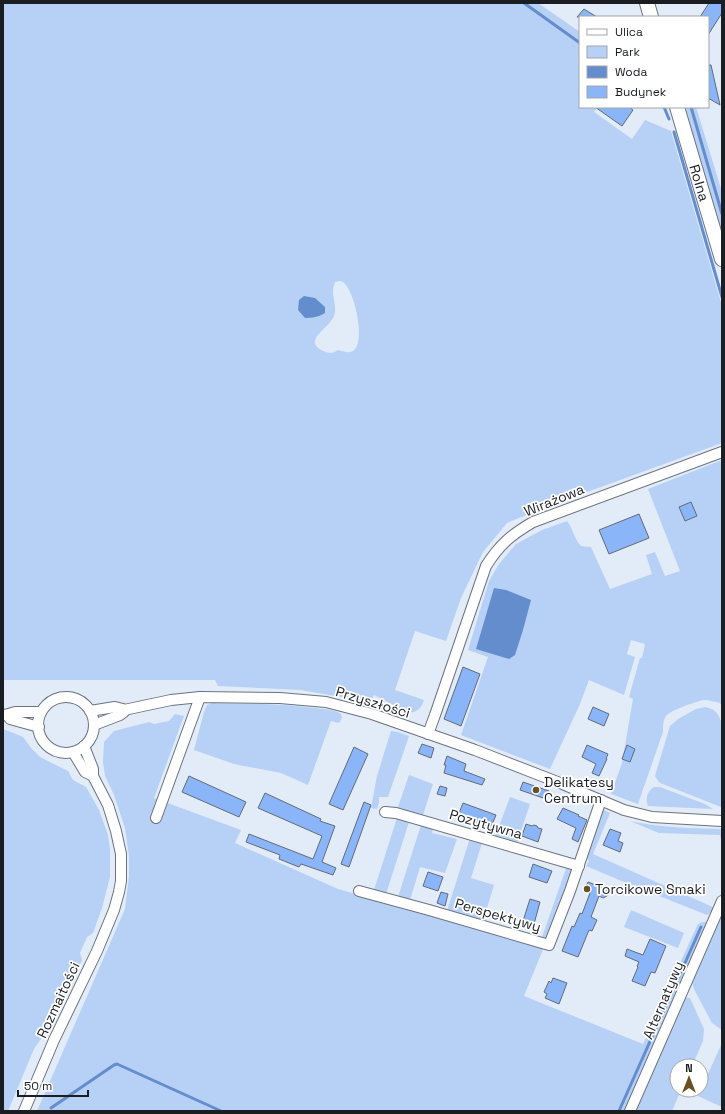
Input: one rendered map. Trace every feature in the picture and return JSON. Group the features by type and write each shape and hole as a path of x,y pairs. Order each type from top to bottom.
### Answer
{"street":[{"path":"647,3 651,16"},
{"name":"Rolna","path":"677,108 722,259"},
{"name":"Wirażowa","path":"428,734 486,566 496,551 510,537 520,529 533,522 722,452"},
{"path":"65,697 76,699 85,705 90,711 94,725 91,737 84,746 73,752 60,752 54,750 48,746 40,736 38,723 42,712 47,705 58,698 65,697"},
{"path":"156,818 200,697"},
{"name":"Przyszłości","path":"90,711 115,708 124,710 171,700 200,697 280,698 326,702 372,714 490,756 624,810 652,817 722,820"},
{"name":"Przyszłości","path":"94,725 120,715 124,712 124,710"},
{"path":"5,715 12,713 42,712"},
{"path":"5,715 10,719 38,727"},
{"path":"73,752 85,772 93,776 94,769 84,746"},
{"name":"Rozmaitości","path":"24,1111 54,1040 97,951 117,901 121,881 120,844 108,805 93,776"},
{"name":"Perspektywy","path":"359,891 549,945 579,866 601,800"},
{"name":"Pozytywna","path":"385,812 396,813 579,866"},
{"name":"Alternatywy","path":"630,1111 722,901"}],"green space":[{"path":"3,3 538,3 579,31 579,108 597,108 594,112 632,139 645,120 671,131 722,306 722,443 543,508 507,523 483,552 461,598 446,641 415,631 395,690 424,700 422,706 415,711 409,713 374,695 370,702 301,690 218,686 215,680 3,680","holes":["335,282 345,283 352,297 358,318 359,338 357,346 353,351 347,352 338,350 329,353 318,348 315,344 315,340 334,316 335,310 333,288"]},
{"path":"681,108 696,108 722,192 722,244"},
{"path":"722,460 722,707 720,703 704,700 677,709 666,716 663,732 638,804 611,794 622,763 633,699 629,697 645,644 631,640 627,654 635,657 624,695 589,680 580,704 550,769 461,735 488,657 468,650 489,581 499,564 516,544 542,530 567,521 581,546 591,547 610,589 652,574 646,555 655,552 665,576 680,571 648,489"},
{"path":"212,703 301,706 338,712 341,714 342,718 339,723 331,721 308,785 281,773 234,764 194,750 204,712 207,705"},
{"path":"705,707 712,709 717,713 722,726 721,807 660,783 655,776 670,726 678,719 696,709"},
{"path":"175,714 184,716 154,798 241,830 235,843 338,889 544,947 524,996 643,1044 697,926 702,922 706,922 707,924 625,1111 37,1111 125,909 129,876 129,856 125,828 114,795 105,776 103,762 104,742 114,731 149,722 154,724 169,721"},
{"path":"3,729 23,737 40,757 68,771 73,780 86,787 99,810 108,835 110,850 110,877 102,908 93,933 87,937 80,953 82,960 66,996 51,1024 34,1049 8,1111 3,1111"},
{"path":"391,731 409,736 388,797 379,797 377,809 371,808 377,776"},
{"path":"409,775 433,784 422,818 397,810"},
{"path":"654,787 660,787 705,804 713,809 648,806 647,795"},
{"path":"510,797 530,804 517,843 495,837"},
{"path":"602,809 610,813 593,854 715,908 713,911 707,915 586,866 589,861 585,855"},
{"path":"397,818 409,822 386,894 374,890"},
{"path":"630,821 687,828 722,829 722,847 720,835 659,833"},
{"path":"421,825 433,828 432,833 457,839 445,873 420,867 410,900 398,897"},
{"path":"470,838 482,843 471,878 494,885 483,921 447,911"},
{"path":"567,866 572,868 549,935 544,939 542,937"},
{"path":"631,910 684,933 678,948 624,927"},
{"path":"722,910 722,1030 712,1023 694,989 691,979"},
{"path":"684,997 690,998 704,1029 703,1041 696,1058 669,1058 669,1098 678,1098 672,1111 636,1111"},
{"path":"722,1043 722,1107 702,1098 709,1098 709,1072"}],"water":[{"path":"304,296 315,298 325,307 325,313 315,317 305,318 298,310 299,300"},
{"path":"494,588 506,590 531,600 515,655 509,659 476,649"}],"building":[{"path":"709,3 722,3 722,13 709,33 709,16 701,16"},
{"path":"584,9 595,16 579,16 577,17"},
{"path":"709,65 711,65 720,105 709,99"},
{"path":"596,108 630,108 633,110 622,126"},
{"path":"691,502 697,516 685,521 679,507"},
{"path":"639,514 649,538 609,554 599,530"},
{"path":"463,667 480,674 461,726 444,719"},
{"path":"593,707 609,714 604,726 588,719"},
{"path":"422,744 434,748 431,758 418,753"},
{"path":"587,745 608,754 599,776 592,773 596,764 582,757"},
{"path":"627,745 635,749 630,762 622,759"},
{"path":"354,747 368,754 343,810 329,804"},
{"path":"447,756 466,764 464,771 485,779 482,785 444,773 446,765 444,765"},
{"path":"189,776 246,802 239,817 182,792"},
{"path":"523,782 549,791 546,799 520,790"},
{"path":"440,786 447,788 445,796 437,794"},
{"path":"265,793 321,819 320,821 335,826 322,862 336,868 333,875 301,864 299,867 279,859 280,855 246,842 249,834 313,859 322,836 258,808"},
{"path":"364,802 371,805 349,867 341,864"},
{"path":"463,803 496,815 491,827 458,816"},
{"path":"563,808 587,820 578,842 572,839 576,828 557,819"},
{"path":"526,824 532,826 534,825 542,829 538,842 522,836"},
{"path":"610,829 621,833 618,841 623,843 620,852 603,845"},
{"path":"533,864 552,871 547,883 529,877"},
{"path":"428,872 443,877 438,891 423,886"},
{"path":"588,882 606,889 608,893 607,896 603,898 599,896 591,917 597,920 592,931 589,930 578,957 562,951 572,926 574,927 580,913 582,914 590,893 584,890"},
{"path":"441,892 448,894 445,906 437,903"},
{"path":"530,899 540,902 534,924 523,921"},
{"path":"650,939 666,946 655,973 651,972 645,986 632,981 639,962 625,956 627,949 643,955"},
{"path":"553,978 567,983 559,1004 545,998 547,994 544,992 549,981 551,983"}],"waterway":[{"path":"524,3 579,42"},
{"path":"664,108 669,119"},
{"path":"691,108 722,214"},
{"path":"674,132 722,297"},
{"path":"619,1111 701,927"},
{"path":"51,1108 117,1064 221,1111"}],"place":[{"name":"Delikatesy Centrum","path":"536,790"},
{"name":"Torcikowe Smaki","path":"587,889"}]}
